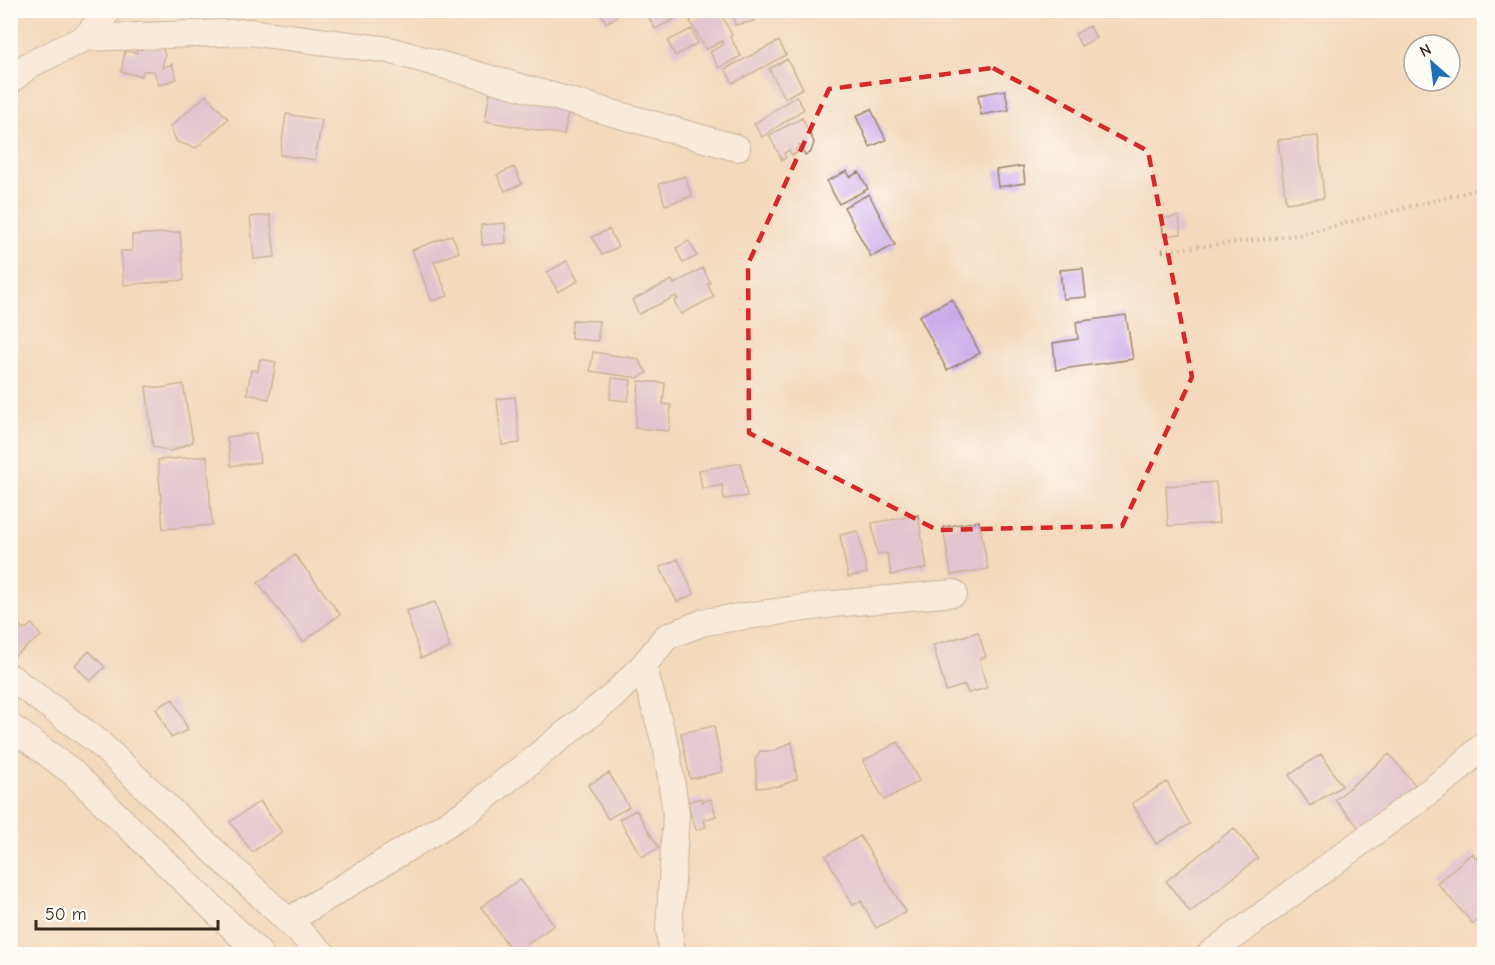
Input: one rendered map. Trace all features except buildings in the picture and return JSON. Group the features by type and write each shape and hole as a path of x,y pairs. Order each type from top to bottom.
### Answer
{"street":[{"path":"85,38 109,10"},
{"path":"10,81 29,65 85,38 249,32 389,50 738,148"},
{"path":"288,921 468,811 613,696 643,666 666,637 704,622 834,604 954,593"},
{"path":"643,666 667,750 676,814 669,930 672,954"},
{"path":"10,677 97,741 323,954"},
{"path":"10,726 71,771 260,954"},
{"path":"1210,954 1454,773 1485,745"}],"path":[{"path":"1162,251 1298,236 1485,188"}],"highlighted area":[{"path":"993,68 1148,151 1192,377 1122,526 937,530 749,433 748,264 829,89"}]}
